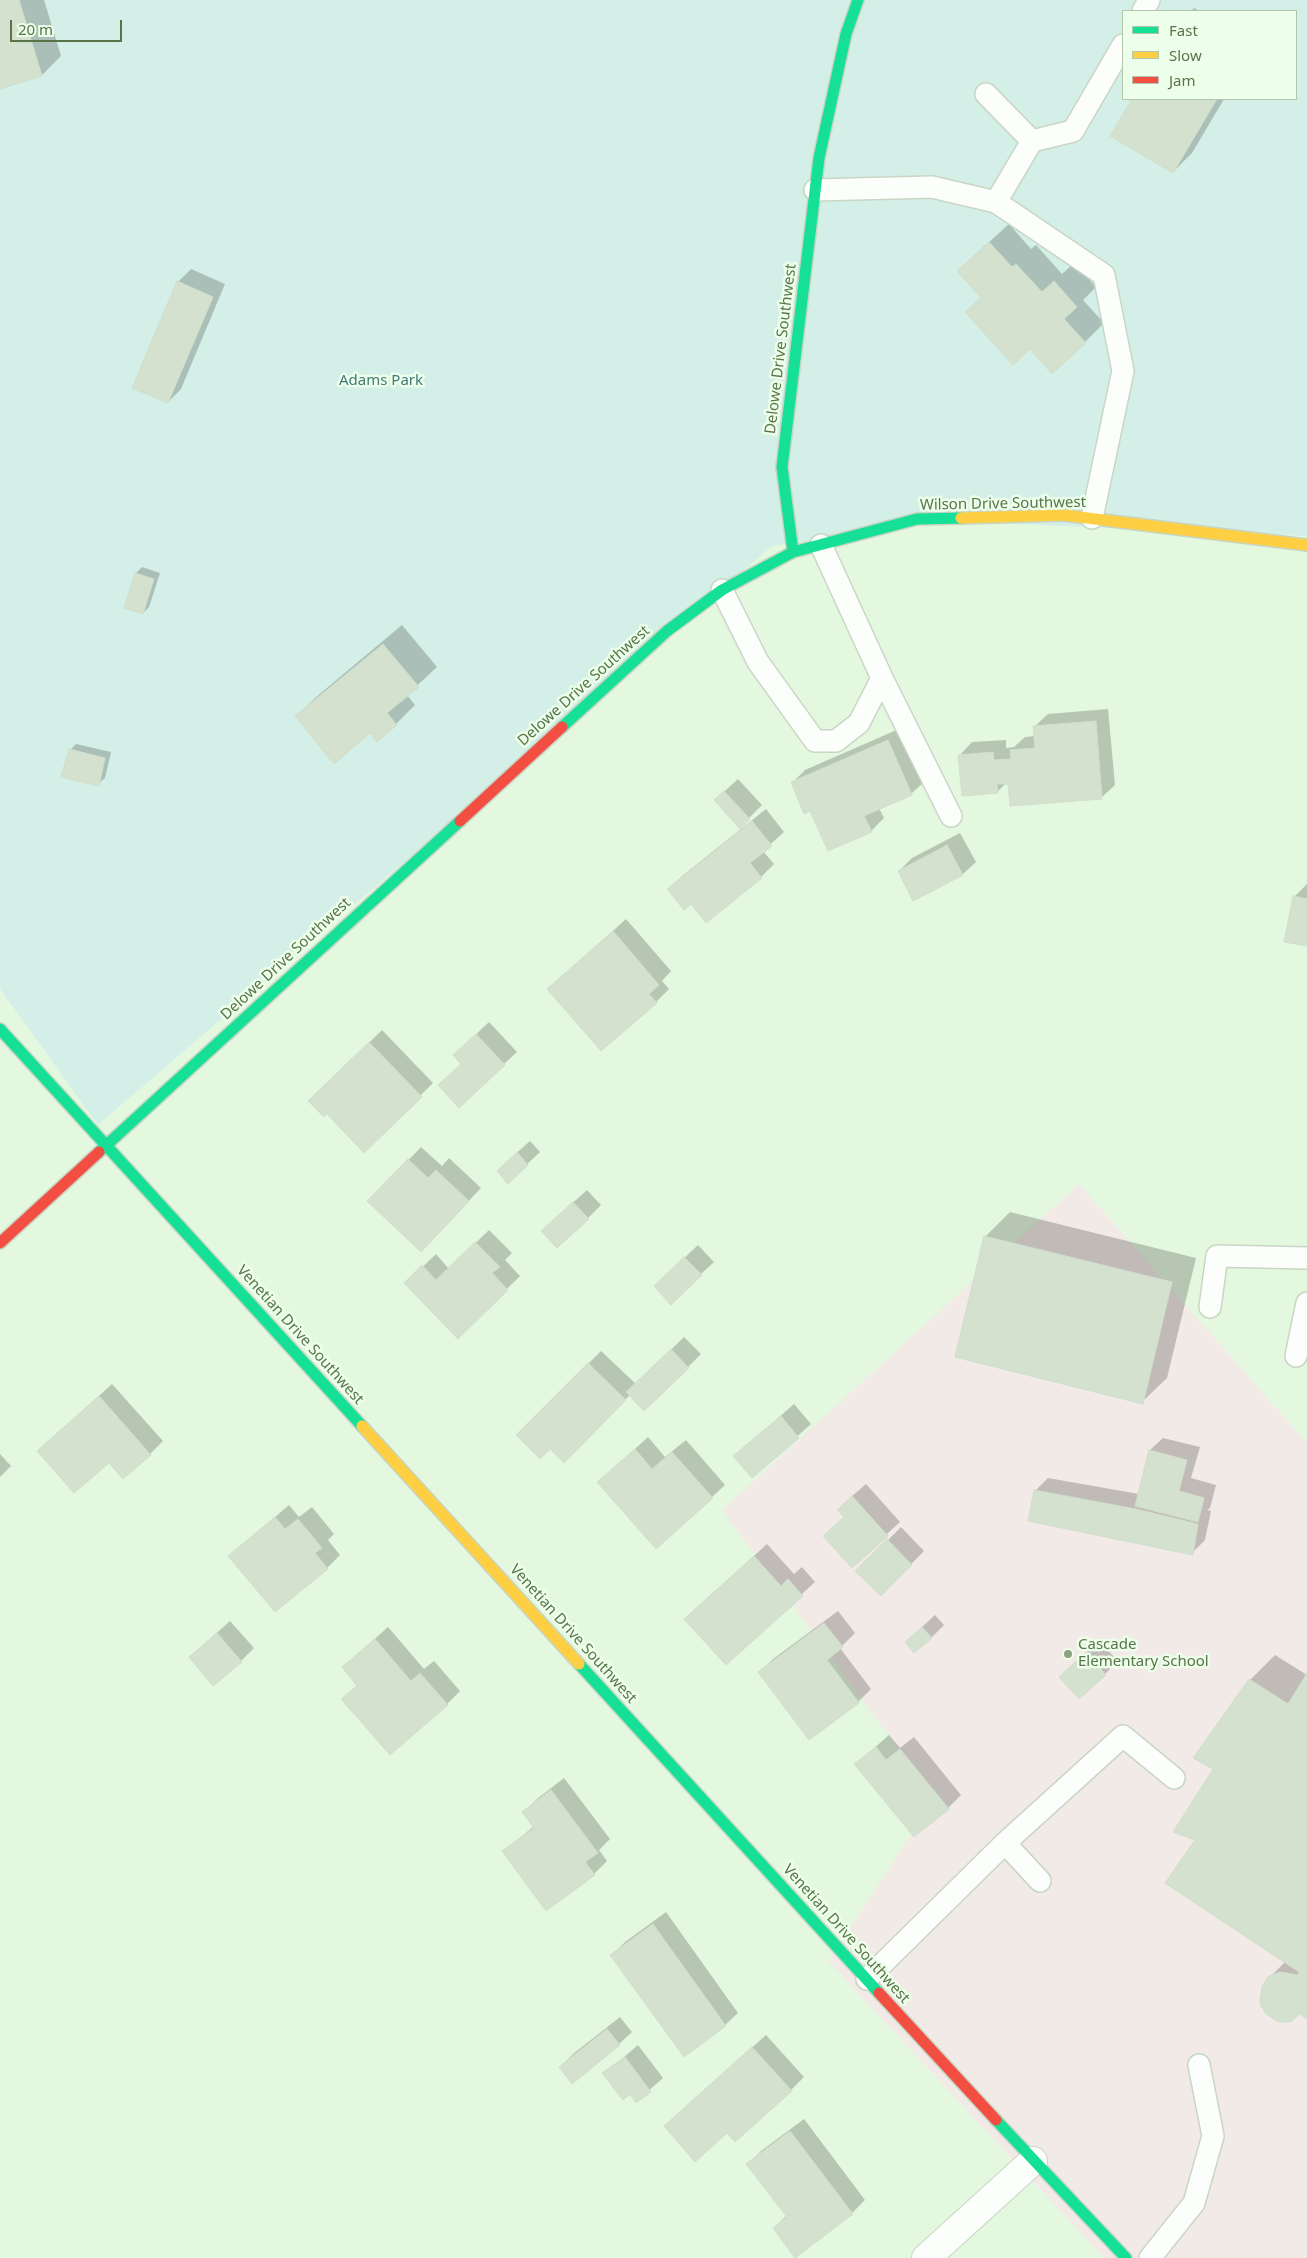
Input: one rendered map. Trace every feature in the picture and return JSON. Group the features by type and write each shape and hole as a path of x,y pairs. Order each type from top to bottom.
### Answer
{"street":[{"name":"Delowe Drive Southwest","path":"0,1243 667,631 722,590 793,552 782,467 819,158 846,34 858,0"},
{"name":"Wilson Drive Southwest","path":"793,552 917,519 1063,516 1307,545"},
{"name":"Venetian Drive Southwest","path":"0,1029 1033,2161 1126,2258"},
{"path":"926,2258 1033,2161"}],"lane":[{"path":"996,202 1032,141 1073,131 1122,47"},
{"path":"986,94 1032,141"},
{"path":"816,190 932,187 996,202 1104,275 1123,371 1092,518"},
{"path":"821,545 882,678 951,816"},
{"path":"722,590 758,662 815,741 836,741 860,724 882,678"},
{"path":"1210,1307 1217,1256 1307,1258"},
{"path":"1296,1356 1307,1303"},
{"path":"867,1979 1005,1843 1124,1736 1174,1778"},
{"path":"1005,1843 1040,1881"},
{"path":"1150,2258 1194,2203 1213,2136 1199,2066"}],"shaded area":[{"path":"940,521 1307,536 1307,1443 1079,1184 935,1798 828,1961 1104,2258 0,2258 0,989 98,1125 772,546"},
{"name":"Cascade Elementary School","path":"1079,1184 1307,1443 1307,2258 1104,2258 828,1961 935,1798 722,1510"}],"green space":[{"name":"Adams Park","path":"0,0 1307,0 1307,536 940,521 772,546 98,1125 0,989"}],"building":[{"path":"0,0 19,0 42,76 0,89"},
{"path":"1131,100 1216,100 1173,173 1110,136"},
{"path":"989,242 1012,267 1016,264 1042,292 1054,281 1077,307 1064,319 1086,343 1052,374 1030,349 1013,365 965,312 981,298 957,271"},
{"path":"177,281 213,297 168,403 132,388"},
{"path":"135,573 154,579 143,614 124,608"},
{"path":"383,644 419,687 387,713 397,725 377,742 370,733 334,764 295,716"},
{"path":"1096,721 1102,799 1010,806 1008,784 997,784 998,793 962,796 958,755 993,752 994,760 1011,759 1010,750 1035,748 1033,726"},
{"path":"888,740 912,795 864,816 872,832 828,851 810,811 804,814 791,782"},
{"path":"69,749 105,758 99,786 61,777"},
{"path":"724,791 750,819 740,829 714,800"},
{"path":"752,821 772,846 750,863 762,878 706,923 691,904 684,910 667,889"},
{"path":"947,845 963,875 913,901 898,871"},
{"path":"1293,896 1307,899 1307,946 1284,942"},
{"path":"613,931 659,985 649,994 657,1003 601,1051 547,989"},
{"path":"476,1034 505,1065 459,1108 438,1085 461,1064 453,1055"},
{"path":"369,1042 422,1097 364,1153 327,1114 324,1117 308,1101"},
{"path":"517,1152 528,1165 508,1184 497,1171"},
{"path":"408,1159 428,1178 436,1170 469,1201 421,1252 367,1201"},
{"path":"573,1202 589,1219 557,1248 541,1231"},
{"path":"984,1236 1172,1282 1143,1404 955,1357"},
{"path":"475,1242 500,1267 492,1273 508,1290 458,1339 404,1283 422,1265 436,1280"},
{"path":"684,1257 702,1275 671,1305 654,1286"},
{"path":"671,1349 689,1368 644,1411 626,1392"},
{"path":"588,1363 626,1400 564,1463 550,1449 540,1459 516,1435"},
{"path":"99,1396 151,1455 123,1479 109,1463 74,1493 37,1451"},
{"path":"781,1416 799,1438 752,1478 733,1456"},
{"path":"635,1449 652,1469 672,1452 713,1498 656,1549 597,1482"},
{"path":"1149,1450 1187,1460 1179,1491 1204,1498 1198,1522 1135,1506"},
{"path":"1034,1490 1136,1509 1198,1524 1193,1555 1028,1521"},
{"path":"852,1496 888,1536 852,1568 823,1536 844,1517 837,1510"},
{"path":"275,1517 285,1529 298,1519 322,1548 315,1553 328,1569 275,1612 228,1556"},
{"path":"887,1539 912,1565 881,1596 855,1571"},
{"path":"754,1556 781,1586 788,1579 803,1596 726,1665 684,1619"},
{"path":"824,1623 843,1647 827,1660 859,1703 809,1740 758,1672"},
{"path":"922,1627 932,1638 914,1653 905,1642"},
{"path":"217,1633 242,1662 213,1686 189,1657"},
{"path":"375,1639 411,1681 420,1673 448,1705 390,1755 341,1699 357,1686 342,1667"},
{"path":"1086,1652 1106,1675 1079,1699 1059,1677"},
{"path":"1307,1673 1307,2019 1299,2014 1291,2022 1278,2022 1265,2013 1260,2003 1262,1986 1269,1976 1280,1972 1298,1975 1299,1972 1165,1883 1195,1840 1173,1832 1213,1769 1193,1758 1249,1679 1288,1704"},
{"path":"876,1747 886,1760 900,1749 949,1809 914,1837 854,1764"},
{"path":"551,1790 598,1853 585,1862 595,1875 546,1911 502,1851 534,1828 522,1812"},
{"path":"653,1924 726,2026 684,2057 610,1955"},
{"path":"607,2029 620,2045 572,2084 559,2067"},
{"path":"752,2047 792,2091 735,2142 727,2133 695,2162 664,2126"},
{"path":"625,2057 651,2092 636,2103 630,2094 623,2100 602,2073"},
{"path":"790,2131 853,2214 795,2258 773,2228 787,2217 746,2164"}],"traffic: fast":[{"path":"793,552 782,467 819,158 846,34 858,0"},
{"path":"562,727 667,631 722,590 793,552 917,519 961,518"},
{"path":"99,1152 460,821"},
{"path":"0,1029 362,1426"},
{"path":"579,1664 879,1993"},
{"path":"996,2120 1126,2258"}],"traffic: slow":[{"path":"961,518 1063,515 1307,545"},
{"path":"362,1426 579,1664"}],"traffic: jam":[{"path":"460,821 562,727"},
{"path":"0,1243 99,1152"},
{"path":"879,1993 996,2120"}],"place":[{"name":"Cascade Elementary School","path":"1068,1654"}]}
